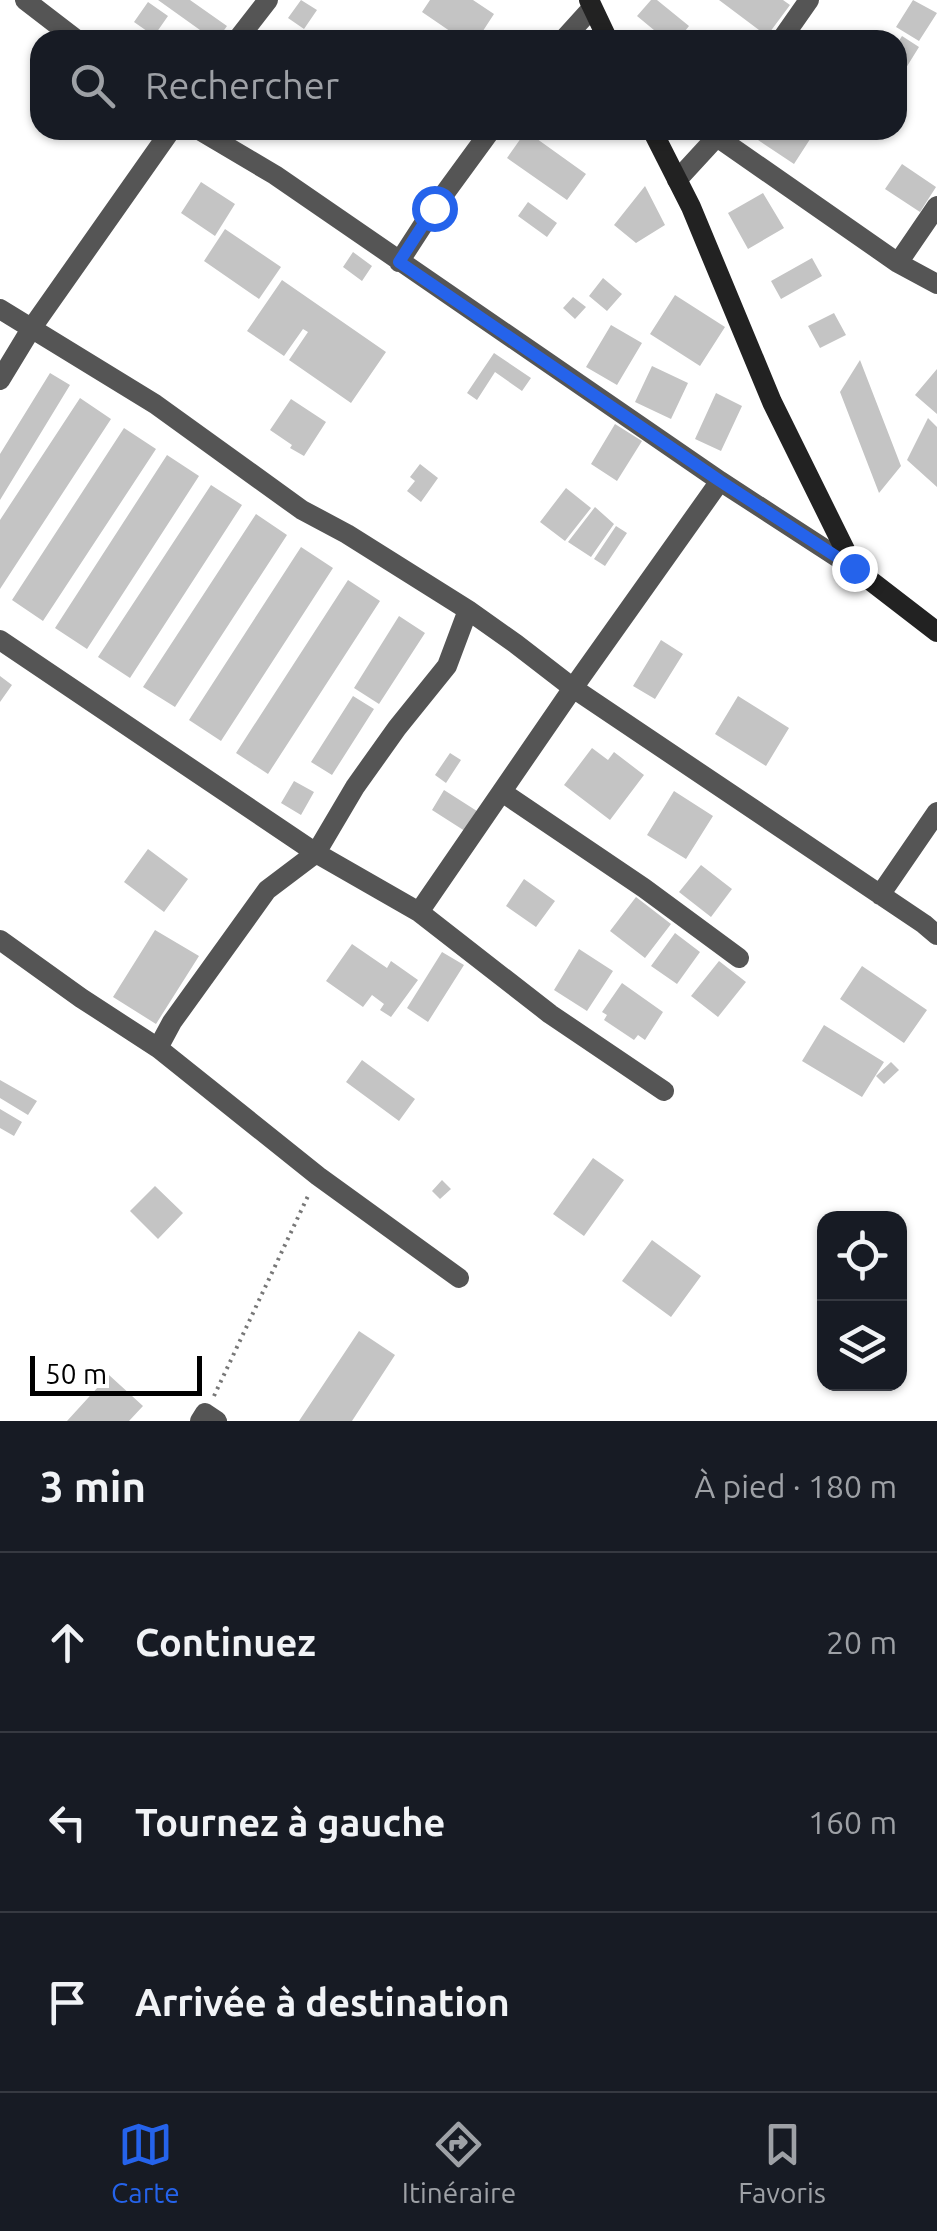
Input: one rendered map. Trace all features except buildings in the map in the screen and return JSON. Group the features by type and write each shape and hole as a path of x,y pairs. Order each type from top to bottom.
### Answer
{"street":[{"path":"25,0 64,30"},
{"path":"246,30 268,0"},
{"path":"788,30 808,0"},
{"path":"571,30 591,4 603,30"},
{"path":"0,380 163,140"},
{"path":"216,140 275,175 720,481 854,568 937,632"},
{"path":"399,262 484,140"},
{"path":"657,140 690,207 772,402 854,568"},
{"path":"677,180 710,140"},
{"path":"727,140 898,263 937,284"},
{"path":"898,263 937,206"},
{"path":"0,309 155,404 302,510 468,610 573,688 937,935"},
{"path":"419,912 720,481"},
{"path":"158,1048 172,1022 267,890 316,852 387,742 447,666 468,610"},
{"path":"0,640 316,852 419,912 550,1014 664,1091"},
{"path":"502,792 740,958"},
{"path":"880,894 937,812"},
{"path":"0,940 158,1048 318,1176 459,1278"}],"path":[{"path":"207,1418 318,1176"}],"route":[{"path":"434,208 399,262 854,568"}]}
